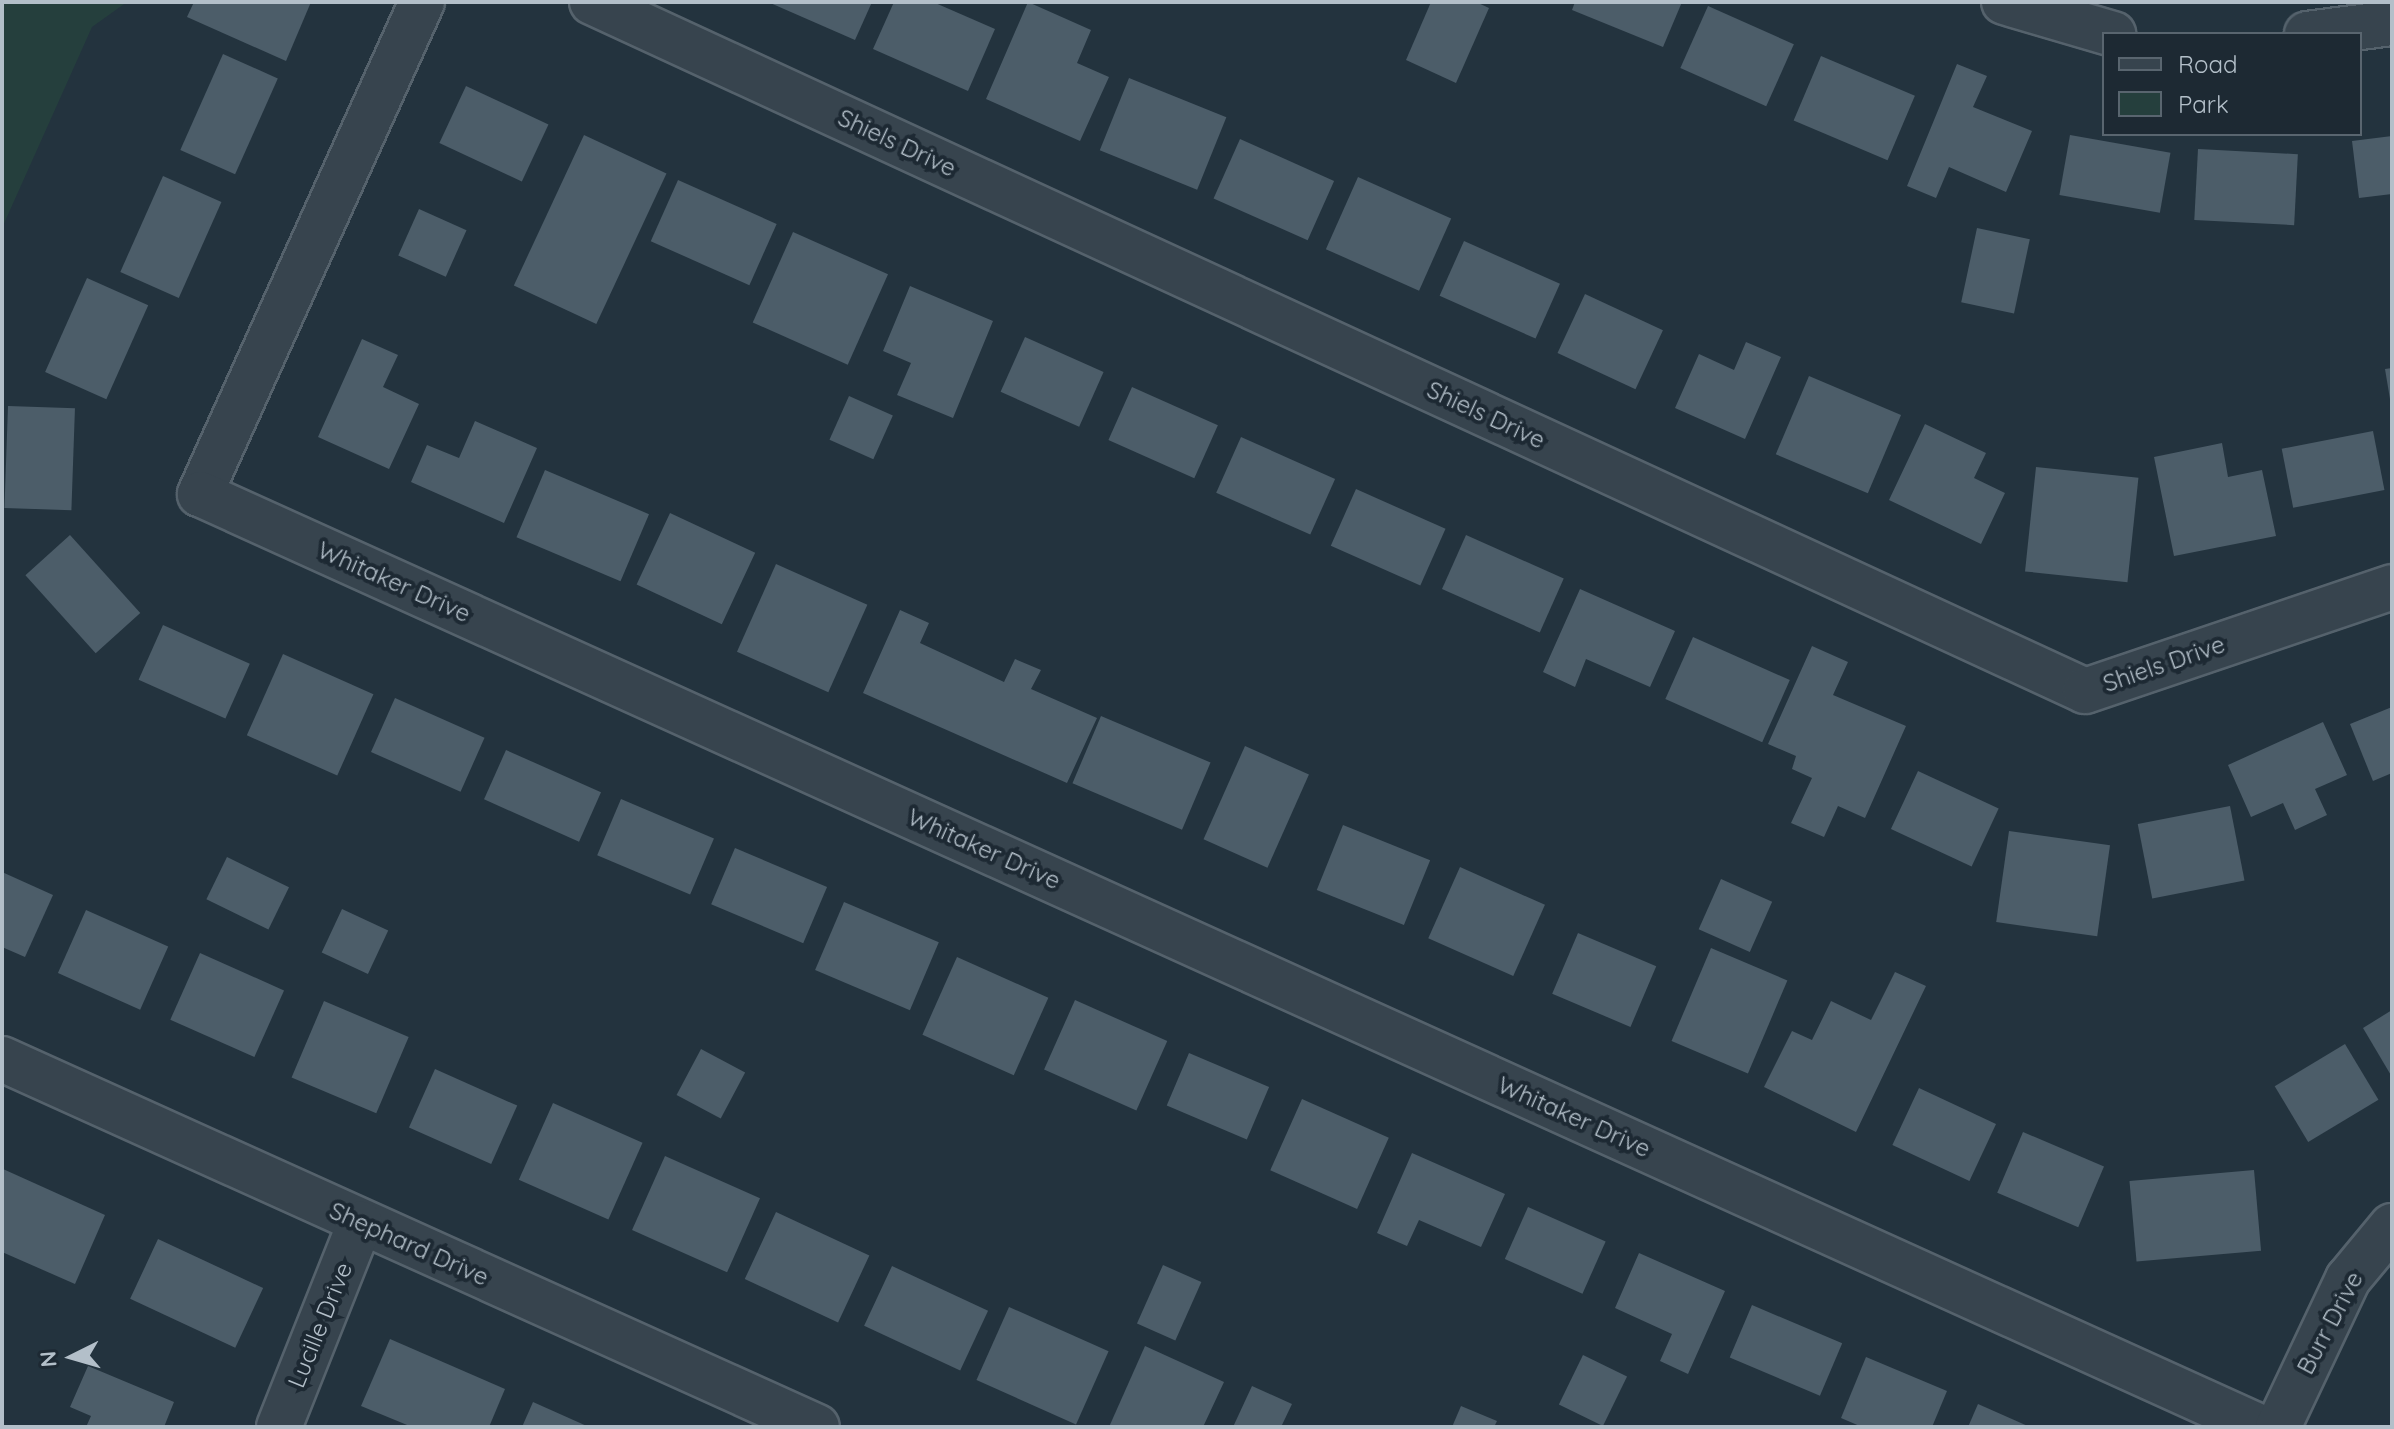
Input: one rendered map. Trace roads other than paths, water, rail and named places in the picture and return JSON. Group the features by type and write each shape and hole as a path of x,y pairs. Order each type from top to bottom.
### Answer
{"street":[{"name":"Whitaker Drive","path":"422,2 200,494 2260,1427"},
{"name":"Shiels Drive","path":"592,2 2085,691 2392,587"},
{"path":"2004,2 2106,32"},
{"path":"2322,32 2392,23"},
{"name":"Shephard Drive","path":"2,1059 817,1427"},
{"name":"Lucille Drive","path":"279,1427 360,1223"},
{"name":"Burr Drive","path":"2278,1427 2348,1279 2392,1226"}]}
